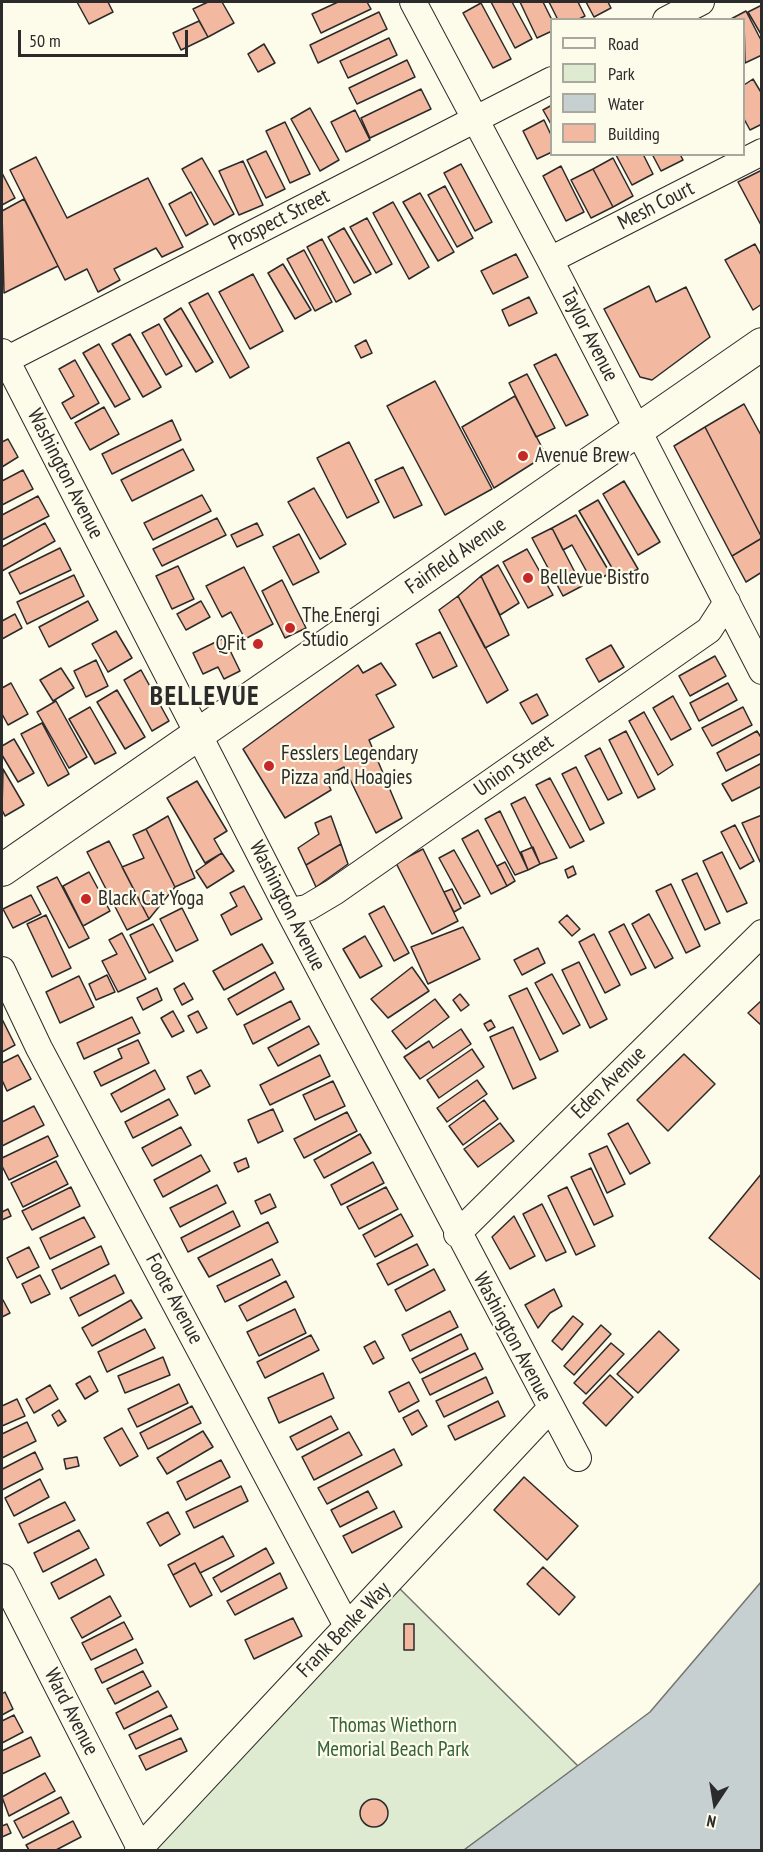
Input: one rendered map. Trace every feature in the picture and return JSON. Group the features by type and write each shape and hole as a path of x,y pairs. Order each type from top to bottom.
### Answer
{"main road":[{"name":"Fairfield Avenue","path":"2,870 762,344"}],"street":[{"name":"Taylor Avenue","path":"413,2 550,260 762,671"},
{"path":"670,18 700,2"},
{"name":"Prospect Street","path":"4,356 550,81"},
{"name":"Mesh Court","path":"550,260 762,152"},
{"name":"Washington Avenue","path":"4,356 288,911 550,1410 578,1458"},
{"name":"Union Street","path":"288,911 307,908 334,892 709,630 726,602"},
{"name":"Eden Avenue","path":"457,1234 762,933"},
{"name":"Foote Avenue","path":"2,970 39,1048 347,1626"},
{"name":"Frank Benke Way","path":"139,1849 550,1410"},
{"name":"Ward Avenue","path":"2,1577 139,1849"}],"green space":[{"name":"Thomas Wiethorn Memorial Beach Park","path":"391,1580 578,1766 464,1850 138,1850"}],"water":[{"path":"761,1582 761,1850 464,1850 650,1712"}],"building":[{"path":"77,2 108,2 113,12 89,24"},
{"path":"208,2 222,2 234,23 208,37 193,9"},
{"path":"338,2 367,2 371,9 321,33 312,14"},
{"path":"491,2 512,2 532,39 515,48"},
{"path":"520,2 543,2 551,18 550,32 537,38"},
{"path":"549,2 578,2 585,16 581,18 557,18"},
{"path":"586,2 608,2 611,8 594,17"},
{"path":"481,3 511,59 493,68 463,13"},
{"path":"762,5 762,36 748,12"},
{"path":"746,11 762,42 762,55 745,63 745,18 733,18"},
{"path":"379,12 387,29 318,63 310,45"},
{"path":"199,21 208,37 181,50 173,33"},
{"path":"389,38 397,55 348,78 340,61"},
{"path":"264,44 275,63 258,72 248,54"},
{"path":"407,60 415,77 357,104 349,88"},
{"path":"753,79 762,94 762,124 750,130 745,121 745,84"},
{"path":"421,89 431,109 370,138 361,118"},
{"path":"550,106 550,122 543,110"},
{"path":"310,108 339,160 320,171 291,119"},
{"path":"355,110 370,140 346,152 331,122"},
{"path":"544,120 550,133 550,153 537,159 523,131"},
{"path":"285,122 310,174 290,183 266,131"},
{"path":"266,151 285,189 266,198 247,160"},
{"path":"617,156 644,156 653,174 632,185"},
{"path":"653,156 681,156 683,160 661,171"},
{"path":"36,157 67,218 148,178 183,247 162,257 156,248 114,269 120,280 98,292 87,269 65,280 10,170"},
{"path":"202,158 234,214 214,225 182,169"},
{"path":"613,158 633,196 613,207 593,169"},
{"path":"243,161 263,205 239,215 219,171"},
{"path":"461,164 492,222 475,231 444,173"},
{"path":"561,166 584,212 566,221 543,176"},
{"path":"593,169 613,207 591,218 571,180"},
{"path":"762,170 762,227 738,182"},
{"path":"2,173 15,198 2,205"},
{"path":"445,186 473,238 457,247 428,195"},
{"path":"191,192 208,224 186,236 169,204"},
{"path":"420,193 454,252 438,261 403,202"},
{"path":"24,199 58,266 4,293 2,211"},
{"path":"393,202 429,267 409,279 373,213"},
{"path":"367,218 392,264 376,273 350,227"},
{"path":"344,228 371,274 354,283 328,237"},
{"path":"322,239 351,294 336,302 307,247"},
{"path":"755,244 762,257 762,304 753,310 725,260"},
{"path":"304,250 332,302 315,311 287,259"},
{"path":"516,254 528,277 493,294 481,271"},
{"path":"283,264 311,310 295,319 268,273"},
{"path":"253,274 283,331 250,349 219,292"},
{"path":"649,286 656,302 686,287 710,337 652,380 640,377 604,309"},
{"path":"208,293 249,367 230,378 189,303"},
{"path":"529,297 537,313 509,326 502,310"},
{"path":"181,308 213,362 196,372 164,319"},
{"path":"159,324 182,366 166,375 142,333"},
{"path":"130,334 161,387 143,397 112,344"},
{"path":"366,340 372,353 361,358 355,346"},
{"path":"99,344 130,399 115,407 83,353"},
{"path":"556,354 588,415 566,426 534,365"},
{"path":"75,360 99,403 71,419 62,403 74,396 59,369"},
{"path":"527,374 555,428 536,437 509,383"},
{"path":"435,381 492,489 445,515 387,406"},
{"path":"515,396 546,455 494,488 462,427"},
{"path":"744,404 762,437 762,538 705,427"},
{"path":"104,407 119,434 90,450 75,423"},
{"path":"172,420 181,440 112,474 102,454"},
{"path":"705,427 762,538 732,556 674,446"},
{"path":"8,439 18,457 2,467 2,442"},
{"path":"349,442 379,502 347,518 317,458"},
{"path":"183,449 194,470 132,501 121,480"},
{"path":"403,467 422,505 394,518 375,480"},
{"path":"23,470 33,489 2,505 2,481"},
{"path":"624,481 660,542 638,555 603,494"},
{"path":"314,488 346,544 320,559 288,502"},
{"path":"202,495 211,511 153,540 144,523"},
{"path":"38,496 49,516 2,540 2,515"},
{"path":"598,500 638,569 619,580 579,511"},
{"path":"576,515 610,573 593,583 572,545 563,550 552,528"},
{"path":"217,518 226,535 162,566 153,549"},
{"path":"45,523 55,541 2,571 2,547"},
{"path":"257,523 263,535 237,547 231,535"},
{"path":"552,528 582,586 563,596 532,538"},
{"path":"299,534 319,572 293,585 273,547"},
{"path":"762,538 762,572 746,582 732,556"},
{"path":"60,548 71,570 20,594 9,573"},
{"name":"Bellevue Bistro","path":"527,549 553,595 528,608 503,562"},
{"path":"498,565 519,603 500,615 481,576"},
{"path":"178,566 194,599 172,609 156,576"},
{"path":"244,567 273,624 245,639 231,612 222,617 206,586"},
{"path":"74,575 84,596 27,624 17,602"},
{"path":"481,576 509,635 485,648 458,596"},
{"path":"282,580 306,628 285,638 262,591"},
{"path":"458,596 508,690 487,703 439,610"},
{"path":"88,601 98,620 49,647 39,627"},
{"path":"201,601 210,617 186,630 177,614"},
{"path":"15,614 22,628 2,639 2,621"},
{"path":"116,631 132,658 108,672 92,644"},
{"path":"440,632 457,666 433,678 416,644"},
{"path":"224,638 240,671 224,679 218,667 203,674 193,653"},
{"path":"611,645 624,667 599,682 586,659"},
{"path":"715,656 726,676 690,696 679,676"},
{"path":"96,660 108,686 86,697 74,671"},
{"path":"381,663 396,685 376,695 394,727 369,740 402,818 376,833 344,767 325,777 331,790 285,818 243,749 358,665 363,673"},
{"path":"61,668 74,688 53,701 40,680"},
{"path":"141,670 169,721 152,731 124,680"},
{"path":"11,683 28,714 8,725 2,714 2,688"},
{"path":"728,683 737,700 699,721 690,703"},
{"path":"117,690 145,737 125,749 97,702"},
{"path":"537,694 548,715 532,724 520,703"},
{"path":"673,696 691,729 671,740 653,708"},
{"path":"56,701 87,757 69,768 37,712"},
{"path":"90,707 116,753 95,764 69,719"},
{"path":"743,707 752,725 712,746 702,728"},
{"path":"644,712 673,765 658,775 629,721"},
{"path":"42,723 69,774 48,786 21,734"},
{"path":"626,731 655,789 638,798 609,740"},
{"path":"757,731 762,739 762,753 726,771 717,753"},
{"path":"14,739 34,773 18,782 2,755 2,746"},
{"path":"600,748 622,793 608,800 585,756"},
{"path":"762,763 762,786 732,801 722,784"},
{"path":"576,767 604,823 590,830 562,774"},
{"path":"3,769 24,805 5,816 2,810"},
{"path":"550,778 584,841 570,848 536,785"},
{"path":"197,781 227,831 214,839 222,853 205,863 167,798"},
{"path":"525,797 557,858 540,864 511,804"},
{"path":"500,811 528,870 515,875 485,819"},
{"path":"762,815 762,866 742,823"},
{"path":"168,816 195,878 175,887 146,829"},
{"path":"331,816 341,844 306,865 298,848 319,834 315,823"},
{"path":"735,825 754,861 740,869 721,832"},
{"path":"146,829 175,887 149,919 122,867 144,858 133,835"},
{"path":"478,830 507,886 491,894 462,839"},
{"path":"109,841 149,919 127,930 87,852"},
{"path":"341,844 348,864 316,887 306,865"},
{"path":"533,847 540,864 528,870 521,852"},
{"path":"423,849 458,921 432,934 396,863"},
{"path":"454,850 480,896 464,904 439,858"},
{"path":"722,852 747,903 727,912 703,861"},
{"path":"222,853 234,871 207,888 196,871"},
{"path":"505,862 515,881 507,886 497,866"},
{"path":"573,866 576,874 568,878 565,870"},
{"name":"Black Cat Yoga","path":"89,872 110,911 83,926 63,886"},
{"path":"697,873 720,923 705,930 682,880"},
{"path":"57,877 89,938 69,948 37,887"},
{"path":"671,884 700,946 686,953 656,891"},
{"path":"244,886 262,919 231,935 221,915 237,906 230,893"},
{"path":"452,889 461,908 454,912 444,892"},
{"path":"31,895 41,914 13,928 3,909"},
{"path":"384,906 409,953 394,961 369,914"},
{"path":"182,908 198,940 176,951 160,919"},
{"path":"649,914 673,958 655,968 632,924"},
{"path":"46,915 71,968 52,977 27,924"},
{"path":"567,915 580,929 572,936 559,922"},
{"path":"153,924 173,961 149,973 130,935"},
{"path":"624,924 646,968 631,975 609,932"},
{"path":"463,927 480,959 428,984 411,947"},
{"path":"122,933 146,979 118,992 102,961 117,954 109,940"},
{"path":"594,934 620,985 605,993 579,942"},
{"path":"365,936 382,966 360,978 343,949"},
{"path":"262,944 273,963 224,990 213,971"},
{"path":"538,948 545,963 522,975 514,960"},
{"path":"579,962 607,1019 590,1028 562,970"},
{"path":"412,967 429,991 388,1018 371,999"},
{"path":"275,972 284,989 237,1015 228,999"},
{"path":"552,974 580,1025 563,1034 535,983"},
{"path":"107,975 115,992 96,1000 89,984"},
{"path":"79,976 94,1007 60,1023 46,992"},
{"path":"184,983 193,999 182,1005 174,989"},
{"path":"157,988 162,1000 143,1010 137,998"},
{"path":"527,988 558,1051 540,1060 509,996"},
{"path":"460,994 469,1005 461,1011 453,1000"},
{"path":"435,999 449,1017 406,1049 392,1031"},
{"path":"762,1000 762,1026 748,1013"},
{"path":"291,1001 300,1019 253,1044 244,1025"},
{"path":"173,1011 184,1031 172,1037 161,1018"},
{"path":"198,1011 207,1028 197,1033 188,1016"},
{"path":"132,1017 140,1033 84,1059 77,1043"},
{"path":"2,1019 15,1045 2,1052"},
{"path":"491,1020 495,1027 488,1031 484,1024"},
{"path":"309,1026 319,1044 278,1066 268,1048"},
{"path":"513,1027 536,1078 513,1089 490,1037"},
{"path":"461,1029 471,1044 420,1079 404,1057 429,1041 433,1048"},
{"path":"138,1040 149,1063 101,1086 94,1072 122,1058 118,1049"},
{"path":"472,1049 484,1067 439,1098 427,1080"},
{"path":"684,1054 715,1084 668,1131 637,1100"},
{"path":"18,1055 31,1079 7,1091 2,1080 2,1063"},
{"path":"320,1055 330,1076 270,1105 260,1085"},
{"path":"155,1070 165,1089 121,1112 111,1094"},
{"path":"201,1070 210,1086 195,1094 187,1077"},
{"path":"477,1080 487,1094 447,1122 437,1108"},
{"path":"333,1081 345,1106 315,1120 303,1095"},
{"path":"169,1099 178,1115 133,1138 125,1122"},
{"path":"484,1100 498,1119 463,1145 449,1126"},
{"path":"34,1106 44,1125 2,1146 2,1122"},
{"path":"273,1109 283,1131 258,1143 248,1120"},
{"path":"347,1112 357,1131 304,1158 294,1139"},
{"path":"500,1123 514,1141 478,1167 464,1149"},
{"path":"628,1123 650,1163 630,1174 608,1134"},
{"path":"181,1127 191,1145 152,1166 142,1148"},
{"path":"360,1134 371,1153 324,1178 314,1160"},
{"path":"48,1136 58,1156 9,1180 2,1166 2,1158"},
{"path":"607,1146 625,1184 607,1193 589,1154"},
{"path":"201,1155 210,1171 163,1197 154,1180"},
{"path":"246,1158 249,1167 238,1172 234,1163"},
{"path":"56,1161 68,1184 23,1207 11,1183"},
{"path":"373,1162 384,1183 341,1205 331,1185"},
{"path":"591,1168 613,1216 594,1225 571,1177"},
{"path":"762,1173 762,1281 709,1238"},
{"path":"217,1185 226,1203 180,1227 170,1208"},
{"path":"71,1187 80,1206 32,1230 22,1211"},
{"path":"386,1187 398,1209 359,1229 347,1207"},
{"path":"567,1187 595,1246 576,1255 548,1196"},
{"path":"270,1194 276,1207 261,1214 255,1201"},
{"path":"542,1204 566,1252 546,1261 523,1214"},
{"path":"8,1209 11,1216 2,1220 2,1212"},
{"path":"233,1211 240,1226 188,1252 181,1238"},
{"path":"401,1214 413,1236 375,1257 363,1235"},
{"path":"514,1216 535,1256 510,1269 492,1237"},
{"path":"84,1217 95,1237 50,1259 40,1238"},
{"path":"268,1222 278,1242 209,1277 198,1258"},
{"path":"417,1244 428,1265 388,1285 377,1264"},
{"path":"101,1246 109,1264 61,1289 52,1270"},
{"path":"29,1247 39,1267 17,1278 7,1258"},
{"path":"272,1259 280,1275 225,1302 217,1286"},
{"path":"434,1269 445,1290 406,1311 395,1290"},
{"path":"40,1275 50,1294 31,1303 22,1284"},
{"path":"115,1275 124,1293 79,1316 70,1298"},
{"path":"286,1281 294,1297 247,1321 239,1306"},
{"path":"554,1289 562,1306 550,1313 538,1328 525,1305"},
{"path":"131,1300 142,1318 92,1346 82,1328"},
{"path":"2,1301 10,1313 2,1317"},
{"path":"295,1309 306,1333 259,1356 247,1332"},
{"path":"450,1311 458,1327 410,1351 402,1335"},
{"path":"573,1316 583,1324 562,1350 552,1341"},
{"path":"601,1325 611,1334 574,1375 564,1366"},
{"path":"145,1329 155,1348 107,1372 98,1352"},
{"path":"659,1331 679,1350 638,1393 617,1374"},
{"path":"461,1334 468,1349 420,1373 412,1359"},
{"path":"311,1335 319,1350 265,1378 257,1362"},
{"path":"375,1341 384,1358 373,1364 364,1347"},
{"path":"611,1343 624,1354 586,1394 574,1383"},
{"path":"475,1353 483,1369 430,1395 422,1379"},
{"path":"163,1357 170,1375 125,1393 118,1376"},
{"path":"323,1373 334,1398 279,1423 268,1398"},
{"path":"610,1375 633,1397 606,1426 583,1403"},
{"path":"90,1376 98,1391 85,1399 76,1384"},
{"path":"486,1377 493,1393 444,1417 436,1401"},
{"path":"409,1382 419,1401 399,1412 389,1392"},
{"path":"179,1384 188,1403 137,1427 128,1409"},
{"path":"50,1385 58,1399 34,1413 26,1399"},
{"path":"17,1399 25,1416 2,1426 2,1406"},
{"path":"498,1401 505,1416 455,1440 448,1426"},
{"path":"192,1406 201,1423 148,1449 140,1433"},
{"path":"59,1410 66,1421 58,1426 52,1415"},
{"path":"418,1410 427,1426 412,1435 403,1418"},
{"path":"331,1416 338,1429 297,1450 290,1437"},
{"path":"27,1422 36,1441 2,1458 2,1434"},
{"path":"122,1428 138,1456 120,1466 104,1438"},
{"path":"203,1431 213,1447 167,1474 157,1458"},
{"path":"349,1432 362,1455 314,1480 302,1457"},
{"path":"394,1449 402,1465 327,1504 318,1488"},
{"path":"35,1452 43,1469 2,1490 2,1469"},
{"path":"77,1457 79,1466 66,1469 64,1459"},
{"path":"221,1460 230,1477 186,1500 177,1482"},
{"path":"524,1477 578,1526 547,1560 494,1510"},
{"path":"40,1479 49,1497 14,1516 5,1498"},
{"path":"241,1486 248,1501 194,1528 186,1512"},
{"path":"368,1491 377,1508 340,1527 331,1510"},
{"path":"65,1502 75,1520 28,1543 19,1524"},
{"path":"394,1511 402,1527 352,1553 343,1536"},
{"path":"168,1512 180,1534 160,1546 147,1523"},
{"path":"79,1530 89,1548 43,1572 34,1553"},
{"path":"223,1536 234,1556 200,1573 195,1563 173,1575 168,1565"},
{"path":"266,1548 274,1563 221,1592 213,1578"},
{"path":"96,1559 104,1575 59,1599 51,1583"},
{"path":"195,1563 212,1595 190,1607 173,1575"},
{"path":"543,1567 575,1597 559,1615 527,1584"},
{"path":"280,1573 287,1588 235,1615 227,1601"},
{"path":"110,1596 121,1616 82,1638 71,1618"},
{"path":"293,1618 302,1636 254,1659 245,1640"},
{"path":"124,1622 133,1639 91,1660 82,1643"},
{"path":"404,1624 414,1624 414,1650 404,1650"},
{"path":"136,1649 143,1663 102,1683 95,1669"},
{"path":"143,1671 151,1686 115,1704 107,1689"},
{"path":"158,1691 167,1707 124,1729 116,1713"},
{"path":"5,1692 13,1709 2,1715 2,1694"},
{"path":"14,1715 23,1732 2,1743 2,1721"},
{"path":"171,1715 178,1729 136,1749 129,1735"},
{"path":"31,1737 40,1756 2,1774 2,1751"},
{"path":"181,1738 187,1751 146,1770 139,1756"},
{"path":"45,1773 55,1791 9,1816 2,1797"},
{"path":"61,1797 69,1813 23,1838 14,1821"},
{"path":"374,1799 384,1803 388,1813 384,1823 374,1827 364,1823 360,1813 364,1803"},
{"path":"73,1821 81,1837 56,1850 29,1850 26,1845"},
{"path":"7,1824 11,1833 2,1837 2,1826"}],"place":[{"name":"Avenue Brew","path":"523,456"},
{"name":"Bellevue Bistro","path":"528,578"},
{"name":"The Energi Studio","path":"290,628"},
{"name":"QFit","path":"258,644"},
{"name":"Fesslers Legendary Pizza and Hoagies","path":"269,766"},
{"name":"Black Cat Yoga","path":"86,899"}],"district":[{"name":"BELLEVUE","path":"205,697"}]}
